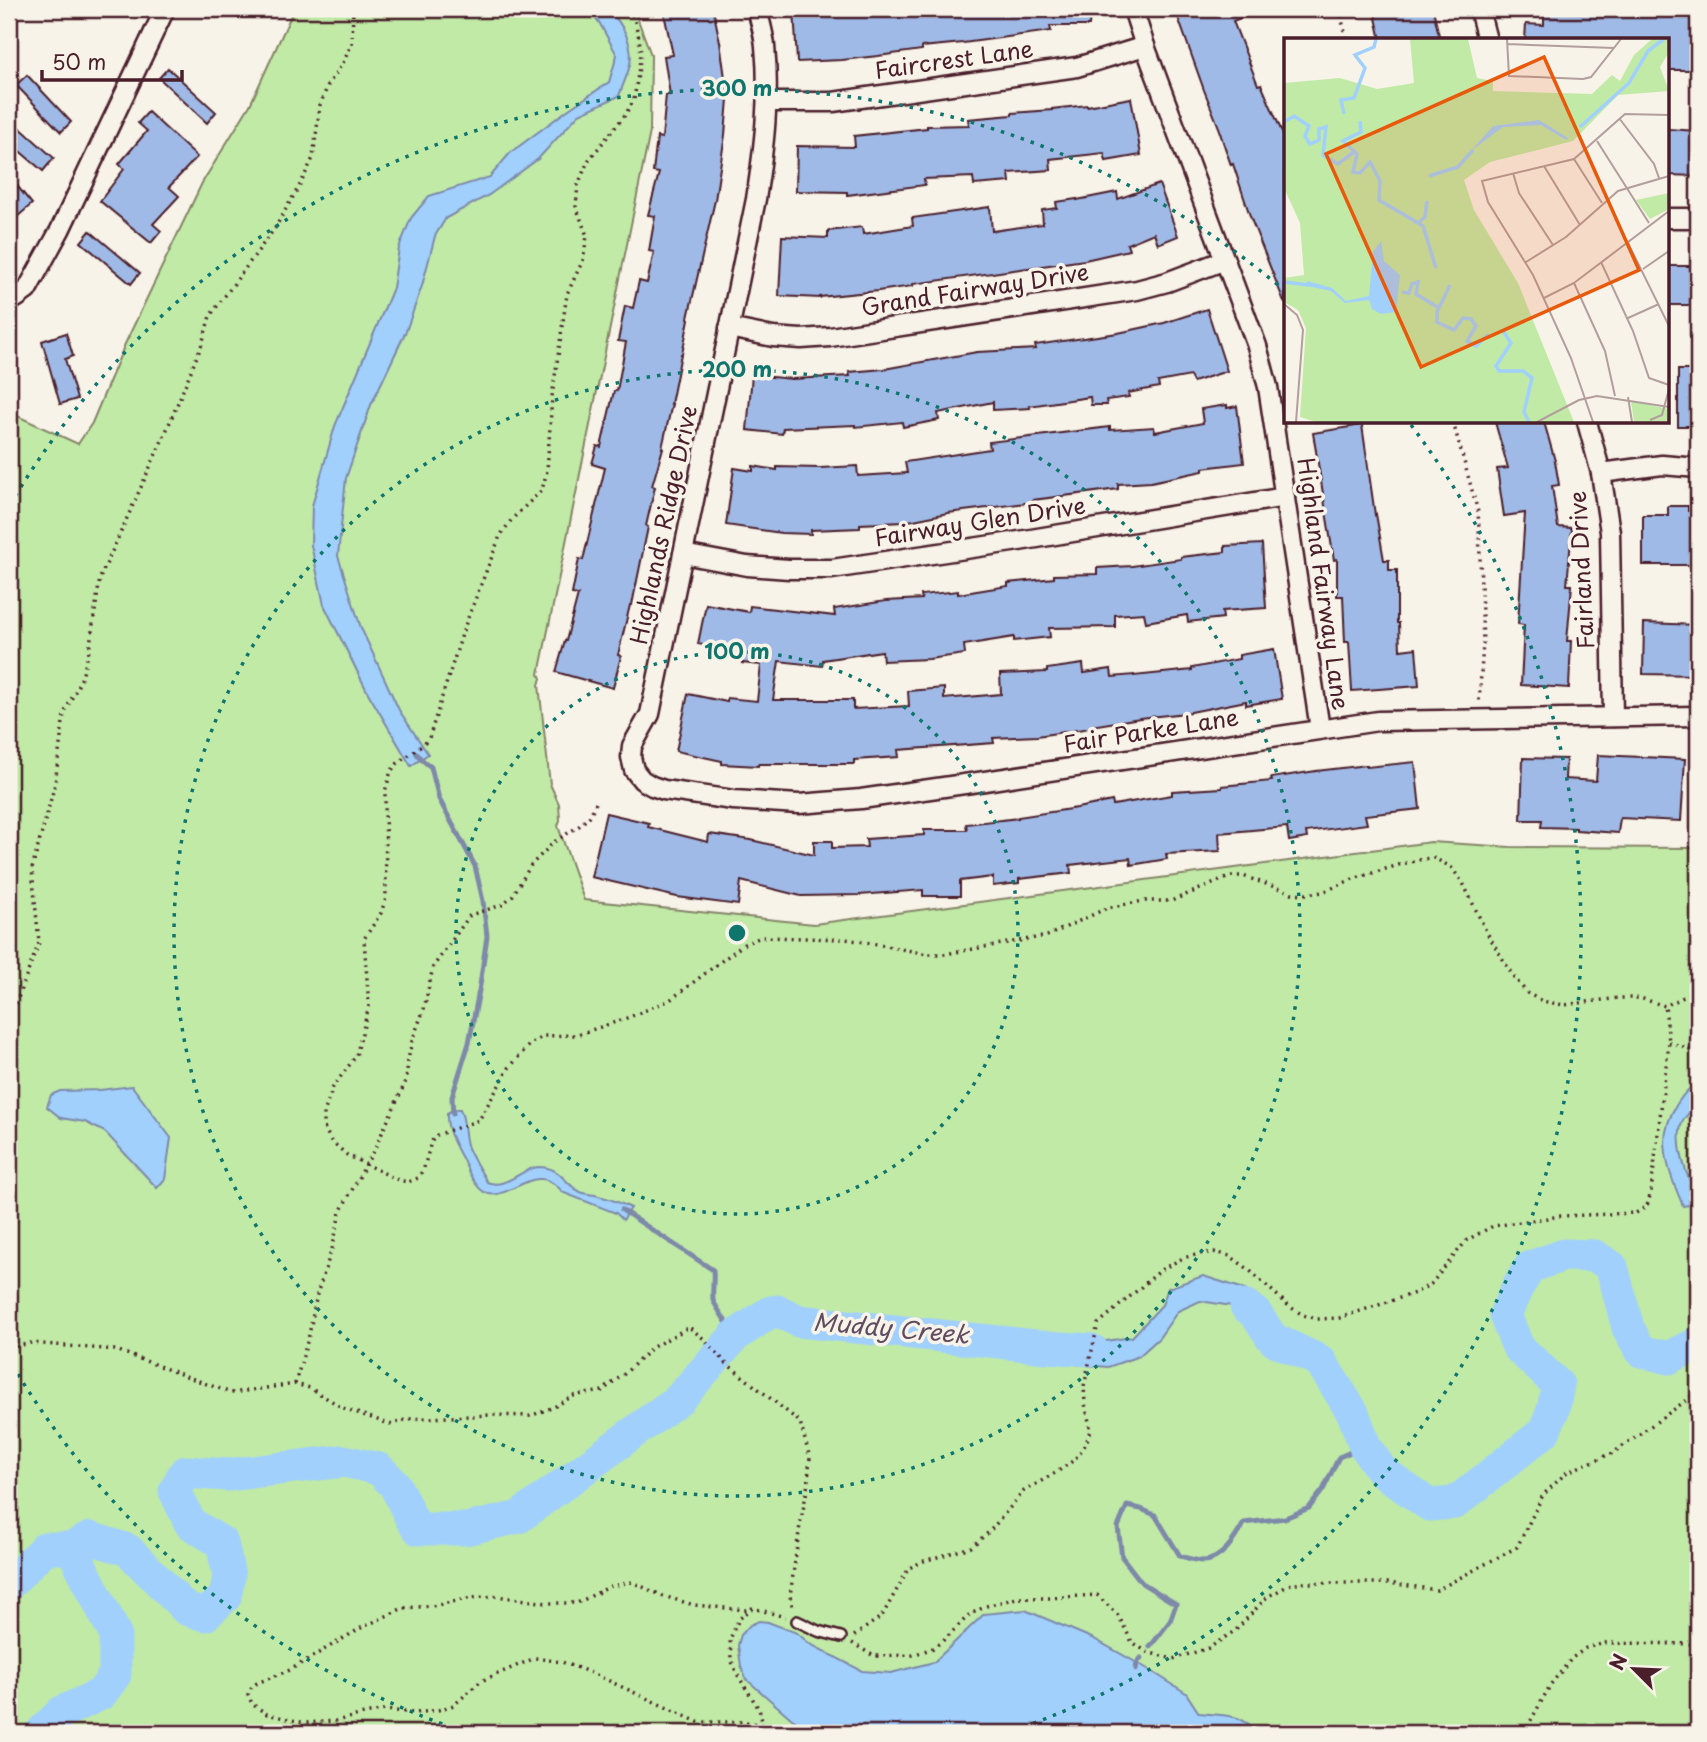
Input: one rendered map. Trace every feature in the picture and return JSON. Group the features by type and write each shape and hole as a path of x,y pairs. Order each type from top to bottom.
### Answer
{"street":[{"path":"9,297 16,298 27,290 60,230 165,9"},
{"name":"Highlands Ridge Drive","path":"631,757 632,746 650,714 756,199 768,102 765,44 757,9"},
{"name":"Highland Fairway Lane","path":"1133,9 1257,346 1268,387 1320,729"},
{"path":"1479,9 1487,38"},
{"name":"Faircrest Lane","path":"768,102 833,102 1077,67 1145,46"},
{"path":"1668,218 1698,218"},
{"name":"Grand Fairway Drive","path":"729,328 773,337 830,337 1137,290 1167,282 1225,260"},
{"name":"Fairland Drive","path":"1588,424 1601,473 1610,533 1613,717"},
{"path":"1601,473 1662,465 1698,468"},
{"name":"Fairway Glen Drive","path":"683,554 747,566 832,569 1285,498"},
{"name":"Fair Parke Lane","path":"631,757 634,770 642,780 664,790 733,800 799,804 861,799 1378,721 1698,716"}],"lane":[{"path":"797,1621 818,1631 841,1637"}],"path":[{"path":"9,1038 13,1011 39,943 32,869 55,784 64,714 82,677 89,651 100,578 166,433 202,344 210,316 275,228 313,158 320,106 328,85 352,43 354,9"},
{"path":"628,9 636,28 640,54 634,100 588,161 576,194 576,206 587,236 583,260 567,293 552,397 547,471 542,490 512,519 500,536 464,628 429,738 391,771 385,792 386,898 381,913 365,939 369,1006 356,1056 333,1087 324,1113 324,1127 331,1141 347,1155 398,1180 408,1182 418,1178 424,1168 431,1142 446,1130 480,1120 509,1068 530,1044 544,1036 576,1035 670,1000 744,944 761,937 845,939 928,954 945,954 1047,936 1107,908 1143,901 1171,901 1232,876 1244,876 1284,891 1306,894 1323,892 1353,879 1402,864 1434,858 1451,867 1513,976 1527,993 1542,1001 1564,1004 1640,998 1665,1006 1698,990"},
{"path":"1339,9 1346,38"},
{"path":"1454,424 1478,512 1483,644 1480,718"},
{"path":"295,1384 340,1212 406,1081 412,1041 425,1009 433,967 470,915 502,905 513,895 531,864 554,842 579,827 589,817 597,801"},
{"path":"841,1637 855,1636 882,1616 909,1568 971,1547 989,1532 1024,1491 1074,1460 1091,1431 1084,1386 1098,1324 1162,1269 1183,1258 1199,1254 1214,1252 1230,1256 1303,1315 1339,1318 1415,1293 1431,1284 1467,1240 1493,1226 1573,1215 1636,1213 1647,1206 1651,1192 1669,1042 1665,1006"},
{"path":"1669,1042 1698,1053"},
{"path":"9,1349 31,1343 116,1350 231,1393 295,1384 310,1388 343,1408 392,1425 407,1419 530,1416 573,1396 603,1391 653,1347 689,1327 726,1363 800,1422 810,1458 790,1596 797,1621"},
{"path":"841,1637 874,1656 913,1655 933,1648 969,1615 986,1606 1017,1598 1097,1595 1118,1615 1132,1643 1147,1652 1173,1659 1209,1648 1236,1630 1267,1597 1293,1583 1388,1583 1437,1590 1517,1547 1543,1494 1567,1472 1613,1453 1698,1392"},
{"path":"776,1733 764,1725 746,1722 698,1722 594,1674 562,1662 535,1658 481,1681 454,1705 416,1713 385,1710 336,1721 305,1723 267,1714 252,1704 248,1694 257,1683 290,1670 361,1628 403,1608 432,1606 472,1598 496,1595 547,1603 577,1603 611,1586 632,1582 663,1596 694,1605 746,1610 753,1608 797,1621"},
{"path":"753,1608 739,1619 730,1639 731,1659 759,1709 764,1725"},
{"path":"1524,1733 1551,1684 1572,1658 1586,1648 1605,1643 1698,1644"}],"green space":[{"path":"294,9 634,9 651,55 650,132 539,674 550,784 559,804 558,826 584,900 814,924 1431,842 1510,847 1698,848 1698,1733 9,1733 9,416 11,413 78,444 92,423 125,344 202,183 250,105"}],"water":[{"path":"586,9 608,9 626,34 631,56 619,96 579,114 538,159 489,195 446,218 435,236 422,286 406,331 371,405 346,478 338,556 361,628 399,710 428,754 411,766 368,693 324,605 311,545 312,506 335,426 393,288 399,248 411,218 429,196 490,177 510,153 609,82 617,55 599,22"},
{"path":"1698,1081 1698,1104 1683,1121 1680,1148 1689,1178 1698,1192 1698,1203 1683,1206 1666,1153 1666,1132 1677,1103"},
{"path":"132,1086 171,1138 165,1179 157,1188 105,1132 85,1122 61,1118 47,1107 51,1095 60,1091"},
{"path":"460,1109 468,1148 487,1182 494,1184 507,1181 532,1168 552,1169 581,1192 631,1208 623,1220 616,1213 564,1193 544,1179 533,1180 499,1194 483,1191 470,1175 454,1143 447,1113"},
{"path":"1203,1276 1244,1289 1289,1333 1258,1344 1238,1307 1200,1301 1178,1311 1159,1338 1139,1356 1108,1367 1043,1361 1050,1334 1106,1341 1132,1337 1162,1305 1168,1288"},
{"path":"1025,1610 1094,1639 1148,1669 1186,1693 1199,1713 1238,1718 1258,1733 815,1733 792,1719 746,1679 741,1666 738,1645 741,1635 750,1625 759,1621 797,1633 810,1644 862,1671 891,1673 934,1662 984,1614"}],"building":[{"path":"663,9 713,9 728,99 715,200 688,318 663,448 652,486 655,487 646,526 648,527 632,605 618,655 621,656 613,688 556,672 578,595 572,594 579,559 583,560 605,468 592,464 597,446 601,447 614,391 617,391 626,342 618,341 625,306 633,308 639,281 647,283 654,252 649,251 655,216 648,215 659,173 653,172 657,137 662,138 666,95 670,95 664,56 673,55"},
{"path":"794,9 1090,9 1089,26 1050,26 1051,31 922,47 922,50 842,60 797,62"},
{"path":"1175,9 1262,9 1233,21 1258,85 1261,84 1284,137 1284,302 1251,219"},
{"path":"1374,9 1433,9 1440,38 1381,38"},
{"path":"1662,9 1698,10 1698,70 1668,70 1668,38 1525,38 1526,24 1544,25 1544,12 1582,13 1582,10 1661,16"},
{"path":"168,68 216,112 207,123 159,78"},
{"path":"27,75 71,122 61,132 16,85"},
{"path":"1131,98 1141,155 1106,161 1104,153 1050,159 1051,170 1009,173 1010,182 974,185 973,177 924,179 925,185 847,195 847,192 796,191 797,146 855,147 854,136 927,126 969,125 968,119 1087,106"},
{"path":"148,112 197,157 169,187 179,196 153,224 161,231 151,243 100,201 124,169 119,164 147,131 138,123"},
{"path":"9,118 54,158 43,171 9,142"},
{"path":"1668,129 1698,131 1698,176 1668,175"},
{"path":"9,176 32,204 9,224"},
{"path":"1159,184 1178,236 1158,244 1154,233 1127,244 1129,250 1085,260 820,298 779,296 782,236 828,238 828,231 862,227 863,234 913,226 912,218 990,207 992,231 1043,224 1042,210 1057,208 1056,202 1117,192 1118,199"},
{"path":"90,231 140,273 131,284 81,242"},
{"path":"1668,266 1698,266 1698,305 1668,305"},
{"path":"1207,309 1227,371 1193,382 1190,376 1158,382 1159,387 1128,393 1129,397 1106,400 1107,405 1091,405 1090,397 1029,406 1030,408 993,410 993,402 938,413 939,420 903,427 902,422 855,427 783,428 782,434 747,430 752,375 792,379 850,376 849,372 884,369 977,352 1036,349 1035,345 1118,333 1164,323"},
{"path":"66,333 73,356 65,359 77,399 60,404 42,341"},
{"path":"1678,370 1698,370 1698,426 1678,426"},
{"path":"1227,405 1227,408 1237,406 1244,463 1203,468 1203,471 1151,482 1118,484 1118,489 948,513 904,522 860,524 860,528 811,530 811,534 781,533 726,525 734,468 753,471 753,466 777,470 777,467 857,466 858,476 907,473 905,462 990,449 989,442 1110,427 1110,430 1154,427 1155,432 1203,423 1201,409"},
{"path":"1496,424 1545,424 1559,485 1552,486 1558,527 1572,528 1567,585 1572,585 1567,641 1571,641 1569,688 1521,685 1524,625 1518,624 1525,513 1504,516 1497,469 1508,468"},
{"path":"1362,425 1384,560 1389,560 1389,570 1397,570 1400,650 1416,648 1419,686 1352,691 1349,642 1345,642 1343,596 1337,596 1337,559 1334,560 1313,433"},
{"path":"1668,506 1688,506 1688,511 1698,511 1698,565 1643,565 1643,515 1668,515"},
{"path":"1262,544 1266,608 1222,611 1223,618 1188,622 1187,615 1146,622 1144,613 1115,615 1115,627 1049,628 1050,637 1014,641 1014,637 964,645 965,654 929,659 883,661 882,651 823,660 822,666 779,661 773,700 853,700 853,709 909,706 908,691 944,688 944,699 1001,694 1000,674 1047,672 1047,669 1083,664 1084,673 1111,669 1112,677 1134,676 1192,670 1239,659 1239,655 1274,649 1282,699 1246,705 1246,701 1037,736 993,738 994,743 898,750 899,757 854,760 854,764 722,764 722,761 676,751 688,694 727,702 727,698 757,701 761,665 742,663 743,653 698,644 706,604 749,612 750,606 835,616 834,609 922,599 921,595 958,591 958,594 1008,586 1008,583 1054,578 1054,575 1097,574 1097,568 1132,566 1225,552 1225,546"},
{"path":"1644,623 1698,625 1698,675 1643,674"},
{"path":"1598,755 1685,759 1681,821 1620,818 1618,833 1541,827 1542,820 1521,820 1523,758 1566,759 1565,779 1596,781"},
{"path":"1415,762 1420,809 1365,815 1367,824 1306,832 1307,838 1289,841 1287,827 1219,833 1220,851 1166,854 1167,859 1131,865 1130,858 1070,865 1071,873 1019,879 1019,883 993,886 993,877 960,881 960,896 923,896 923,890 801,896 741,881 738,905 677,897 591,877 606,813 649,823 648,827 708,842 709,834 751,840 814,855 814,841 832,841 832,848 867,847 866,839 924,835 924,830 967,830 966,824 1018,818 1112,801 1113,805 1172,795 1172,791 1222,788 1316,771"}],"waterway":[{"path":"417,754 431,767 439,799 475,866 487,936 469,1043 452,1097 453,1114"},
{"path":"622,1210 713,1270 713,1300 735,1336"},
{"name":"Muddy Creek","path":"1246,1306 1256,1314 1273,1339 1320,1361 1353,1413 1365,1446 1382,1471 1429,1505 1455,1503 1544,1432 1553,1410 1558,1385 1518,1347 1505,1315 1530,1267 1564,1255 1595,1256 1612,1267 1628,1328 1641,1351 1669,1358 1698,1343"},
{"name":"Muddy Creek","path":"9,1584 45,1548 72,1548 90,1538 128,1550 186,1609 205,1615 225,1597 229,1576 222,1543 190,1523 175,1491 185,1472 227,1475 344,1461 379,1469 395,1485 419,1529 466,1529 519,1517 679,1399 735,1336 770,1312 778,1311 799,1321 1092,1350"},
{"path":"1150,1647 1170,1621 1176,1604 1142,1583 1122,1557 1118,1527 1127,1506 1155,1515 1180,1556 1210,1560 1228,1547 1244,1523 1285,1518 1309,1508 1323,1490 1339,1457 1365,1446"},
{"path":"41,1733 62,1712 101,1694 115,1675 115,1634 72,1548"},
{"path":"1136,1669 1141,1658"}]}
